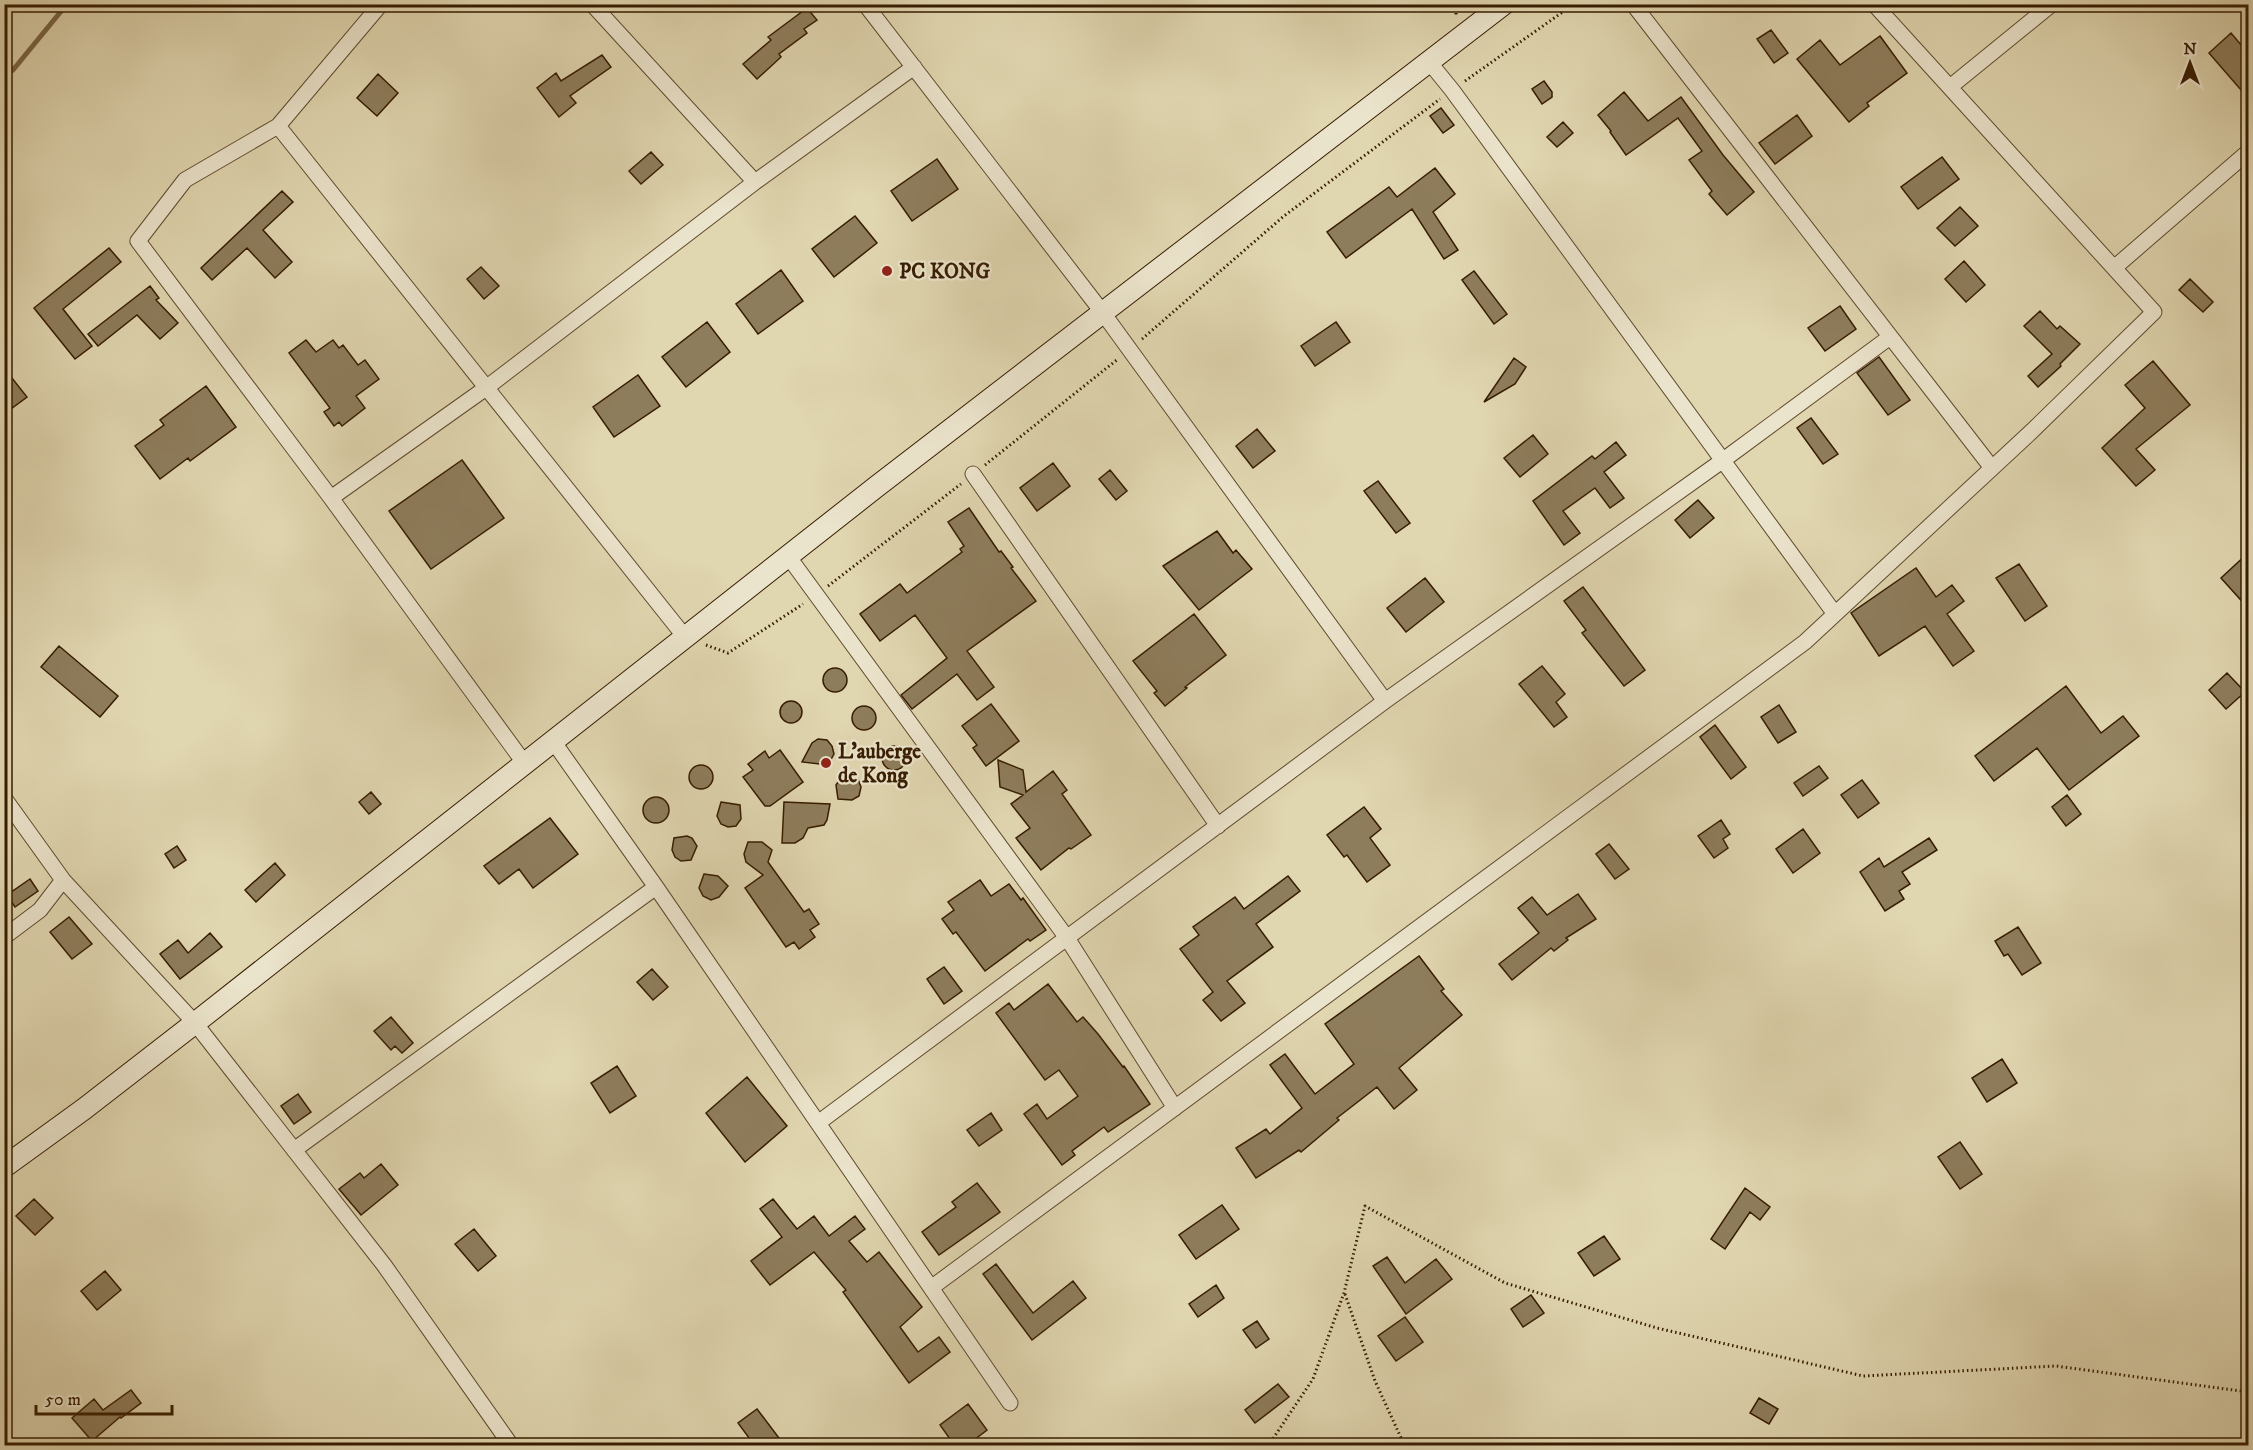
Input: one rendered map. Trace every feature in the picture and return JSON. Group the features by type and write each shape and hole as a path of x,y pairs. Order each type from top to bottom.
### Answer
{"main road":[{"path":"4,1167 84,1109 195,1023 788,556 1504,4"}],"street":[{"path":"381,4 278,126 185,180 138,241 331,498 525,764"},
{"path":"591,4 755,182"},
{"path":"865,4 1103,313 1385,701"},
{"path":"1633,4 1992,468"},
{"path":"932,1288 1805,642 1992,468 2154,312 1874,4"},
{"path":"1950,87 2052,4"},
{"path":"1430,63 1835,614"},
{"path":"331,498 486,388 755,182 914,67"},
{"path":"278,126 685,638"},
{"path":"2114,268 2248,152"},
{"path":"818,1123 1385,701 1722,461 1890,337"},
{"path":"973,474 1218,825"},
{"path":"788,556 1067,938 1175,1108"},
{"path":"553,741 1011,1403"},
{"path":"4,798 63,880 195,1023 384,1265 508,1441"},
{"path":"4,937 40,910 63,880"},
{"path":"294,1150 656,887"}],"path":[{"path":"685,638 728,653 817,595 1130,350 1284,216 1452,90 1574,4"},
{"path":"1268,1446 1313,1379 1344,1293 1365,1206 1505,1283 1657,1328 1863,1376 2056,1366 2248,1392"},
{"path":"1344,1293 1375,1381 1402,1440 1402,1446"}],"building":[{"path":"807,8 817,20 804,29 807,33 779,54 781,57 757,79 743,64 771,40 768,37"},
{"path":"1771,30 1788,53 1774,63 1757,39"},
{"path":"2231,33 2248,53 2248,98 2209,53"},
{"path":"1880,36 1907,73 1867,103 1869,106 1849,122 1797,59 1820,40 1840,65"},
{"path":"602,55 611,67 570,96 576,103 559,117 537,88 556,73 561,81"},
{"path":"378,74 398,93 377,116 357,98"},
{"path":"1544,81 1552,92 1552,97 1542,104 1532,89"},
{"path":"1624,92 1648,121 1681,97 1723,155 1754,192 1727,215 1709,194 1712,191 1689,160 1702,151 1678,118 1626,155 1598,115"},
{"path":"1441,108 1454,125 1443,133 1430,116"},
{"path":"1797,115 1812,136 1775,164 1759,143"},
{"path":"1563,122 1573,133 1557,147 1547,137"},
{"path":"651,152 663,165 641,184 629,171"},
{"path":"1942,157 1959,179 1918,209 1901,187"},
{"path":"937,159 958,189 912,221 891,191"},
{"path":"1435,168 1455,194 1433,212 1458,250 1444,259 1412,209 1346,258 1327,232 1389,187 1397,197"},
{"path":"282,191 293,202 263,230 292,262 275,278 247,248 212,280 201,268"},
{"path":"1960,207 1978,226 1955,246 1937,228"},
{"path":"855,216 877,243 834,277 812,249"},
{"path":"109,248 121,262 63,309 92,346 75,359 34,308"},
{"path":"1964,261 1985,285 1966,302 1945,279"},
{"path":"481,267 499,286 484,299 467,279"},
{"path":"781,270 803,301 758,334 736,304"},
{"path":"1474,271 1507,314 1494,324 1462,280"},
{"path":"2190,279 2213,302 2203,312 2179,290"},
{"path":"150,286 159,298 156,300 178,323 160,339 137,315 98,346 88,334"},
{"path":"1840,306 1856,329 1825,351 1808,328"},
{"path":"2040,311 2057,329 2060,326 2080,344 2038,387 2028,376 2052,354 2024,326"},
{"path":"707,322 730,352 686,387 662,357"},
{"path":"1336,322 1350,342 1315,366 1301,346"},
{"path":"306,340 316,352 333,340 339,348 343,345 358,365 365,360 379,379 356,396 365,408 342,426 339,422 334,426 324,412 330,408 289,353"},
{"path":"1879,357 1910,400 1888,415 1857,373"},
{"path":"1514,358 1526,367 1515,384 1484,402"},
{"path":"2153,361 2190,405 2136,449 2155,470 2136,486 2102,448 2145,408 2125,385"},
{"path":"4,368 27,397 4,414"},
{"path":"638,375 660,406 614,437 593,407"},
{"path":"206,386 236,427 190,461 188,458 160,479 135,446 164,425 160,420"},
{"path":"1811,418 1838,454 1823,464 1797,428"},
{"path":"1257,429 1275,451 1253,468 1236,446"},
{"path":"1533,435 1548,454 1520,477 1504,458"},
{"path":"1616,442 1626,455 1604,472 1624,498 1610,508 1595,488 1563,511 1580,533 1564,545 1533,501 1592,456 1595,459"},
{"path":"462,460 504,518 431,569 389,511"},
{"path":"1053,463 1070,486 1037,511 1020,488"},
{"path":"1110,470 1127,491 1116,500 1099,479"},
{"path":"1378,481 1410,523 1396,533 1364,491"},
{"path":"1698,500 1714,518 1690,538 1675,520"},
{"path":"969,508 1036,601 967,651 994,687 977,700 957,674 912,709 901,695 947,658 915,615 880,641 860,614 900,584 907,593 962,552 960,549 964,546 948,522"},
{"path":"1217,531 1233,553 1236,550 1252,569 1199,610 1163,566"},
{"path":"2248,553 2248,608 2221,578"},
{"path":"2019,564 2047,606 2025,621 1996,578"},
{"path":"1916,568 1936,597 1952,585 1964,601 1947,614 1974,651 1953,666 1925,626 1879,656 1851,613"},
{"path":"1425,578 1444,602 1406,632 1387,608"},
{"path":"1583,587 1645,670 1624,686 1582,633 1586,630 1564,601"},
{"path":"1194,614 1226,655 1165,706 1154,693 1157,691 1133,661"},
{"path":"59,646 118,696 100,717 41,667"},
{"path":"1542,666 1565,694 1556,702 1567,717 1554,727 1519,684"},
{"path":"835,668 844,671 847,680 844,689 835,692 826,689 823,680 826,671"},
{"path":"2227,673 2245,692 2226,709 2209,690"},
{"path":"2066,686 2101,733 2123,716 2139,736 2069,790 2037,748 1994,781 1975,756"},
{"path":"791,701 799,704 802,712 799,720 791,723 783,720 780,712 783,704"},
{"path":"991,704 1019,741 986,766 973,748 977,745 962,726"},
{"path":"1779,705 1796,732 1778,743 1761,717"},
{"path":"864,706 872,710 876,718 872,726 864,730 856,726 852,718 856,710"},
{"path":"1715,725 1746,767 1731,779 1700,737"},
{"path":"818,739 827,740 832,746 834,754 828,765 802,762 812,743"},
{"path":"894,746 902,750 906,758 902,766 894,770 886,766 882,758 886,750"},
{"path":"780,750 803,782 770,806 765,806 743,777 753,770 748,764 765,751 769,758"},
{"path":"998,760 1023,770 1026,792 1053,771 1067,790 1062,794 1091,835 1071,849 1069,848 1041,870 1016,838 1030,828 1011,804 1023,795 1000,787"},
{"path":"701,765 710,768 713,777 710,786 701,789 692,786 689,777 692,768"},
{"path":"1819,766 1828,778 1803,796 1794,783"},
{"path":"850,775 858,779 861,787 859,796 852,800 838,799 836,785 841,778"},
{"path":"1862,780 1879,803 1858,818 1841,795"},
{"path":"371,792 381,804 369,814 359,802"},
{"path":"2067,795 2081,814 2066,826 2052,807"},
{"path":"656,797 665,801 669,810 665,819 656,823 647,819 643,810 647,801"},
{"path":"721,802 740,805 741,819 736,826 728,827 721,824 717,816"},
{"path":"784,802 830,804 827,820 824,825 808,828 803,838 795,843 782,843"},
{"path":"1364,807 1381,829 1370,838 1390,865 1367,882 1347,855 1344,857 1327,835"},
{"path":"550,818 578,854 533,888 519,869 499,884 484,866"},
{"path":"1721,820 1730,834 1723,839 1728,848 1714,858 1698,836"},
{"path":"1803,829 1820,853 1793,873 1776,849"},
{"path":"687,836 692,838 697,846 691,860 681,861 675,857 672,850 674,838"},
{"path":"1929,838 1937,850 1902,872 1910,884 1899,891 1904,899 1885,911 1860,872 1879,858 1884,867"},
{"path":"748,842 762,842 772,850 768,862 804,912 809,909 819,924 810,930 815,937 799,949 794,942 786,947 745,888 763,875 746,862 744,854"},
{"path":"1609,844 1629,869 1615,879 1596,854"},
{"path":"177,846 186,860 174,868 165,854"},
{"path":"275,863 285,875 256,902 245,890"},
{"path":"704,874 718,876 728,886 719,897 711,900 703,896 699,888"},
{"path":"1288,876 1300,891 1256,924 1273,947 1227,981 1245,1003 1221,1021 1203,1000 1213,992 1180,949 1199,935 1193,927 1235,897 1244,909"},
{"path":"30,879 38,891 15,907 7,895"},
{"path":"980,880 991,896 1009,884 1021,900 1023,898 1046,930 1030,941 1028,939 985,971 956,932 953,934 942,919 954,910 948,902"},
{"path":"1578,894 1596,919 1566,938 1568,940 1554,951 1551,948 1512,980 1499,964 1539,933 1518,908 1532,897 1547,915"},
{"path":"69,917 92,944 72,959 50,932"},
{"path":"2018,927 2041,963 2022,975 2008,954 2004,956 1995,941"},
{"path":"210,933 222,947 180,979 160,954 178,940 188,953"},
{"path":"1419,956 1444,989 1441,991 1462,1015 1399,1068 1417,1090 1394,1109 1377,1087 1337,1118 1339,1120 1301,1152 1299,1150 1256,1178 1236,1148 1266,1129 1270,1134 1302,1108 1270,1065 1285,1054 1315,1094 1354,1064 1325,1024"},
{"path":"944,967 962,991 944,1004 927,979"},
{"path":"652,969 668,987 653,1000 637,982"},
{"path":"1048,984 1077,1022 1083,1017 1098,1034 1150,1104 1108,1132 1104,1127 1072,1151 1075,1155 1062,1165 1024,1114 1037,1104 1047,1119 1078,1096 1059,1070 1045,1080 996,1013 1009,1003 1014,1010"},
{"path":"391,1017 413,1043 402,1053 395,1046 391,1050 374,1031"},
{"path":"2002,1059 2017,1083 1987,1102 1972,1078"},
{"path":"617,1066 636,1096 610,1113 591,1083"},
{"path":"747,1077 787,1126 745,1162 706,1113"},
{"path":"298,1094 311,1112 294,1124 281,1106"},
{"path":"991,1113 1002,1130 979,1146 967,1130"},
{"path":"1960,1142 1982,1174 1960,1189 1938,1157"},
{"path":"381,1164 398,1185 361,1215 339,1189 360,1173 364,1178"},
{"path":"977,1183 1000,1212 939,1255 922,1232 956,1207 952,1202"},
{"path":"1745,1188 1770,1207 1760,1220 1750,1212 1725,1249 1711,1239"},
{"path":"34,1199 53,1218 35,1235 16,1216"},
{"path":"773,1199 797,1229 814,1216 829,1236 855,1216 865,1229 849,1241 867,1262 879,1252 922,1307 900,1327 918,1352 939,1337 950,1352 909,1383 843,1292 846,1290 814,1252 770,1285 751,1261 782,1237 760,1209"},
{"path":"1222,1205 1239,1229 1196,1259 1179,1235"},
{"path":"474,1229 496,1256 478,1271 455,1244"},
{"path":"1604,1236 1620,1259 1594,1276 1578,1253"},
{"path":"1387,1257 1405,1283 1436,1259 1452,1279 1406,1314 1373,1266"},
{"path":"996,1264 1033,1313 1073,1281 1086,1298 1032,1340 983,1274"},
{"path":"105,1271 121,1290 97,1310 81,1291"},
{"path":"1216,1285 1224,1298 1198,1317 1189,1304"},
{"path":"1531,1295 1544,1313 1523,1327 1511,1309"},
{"path":"1405,1317 1423,1342 1396,1361 1378,1336"},
{"path":"1257,1321 1269,1339 1256,1348 1243,1330"},
{"path":"1278,1384 1289,1397 1255,1423 1245,1410"},
{"path":"131,1390 141,1403 120,1417 92,1441 72,1418 94,1399 103,1410"},
{"path":"1759,1398 1778,1409 1769,1424 1750,1413"},
{"path":"968,1404 987,1430 966,1446 955,1446 940,1425"},
{"path":"757,1409 785,1446 755,1446 738,1423"}],"waterway":[{"path":"4,75 13,70 67,4"}],"place":[{"name":"PC KONG","path":"887,271"},
{"name":"L’auberge de Kong","path":"826,763"}]}
